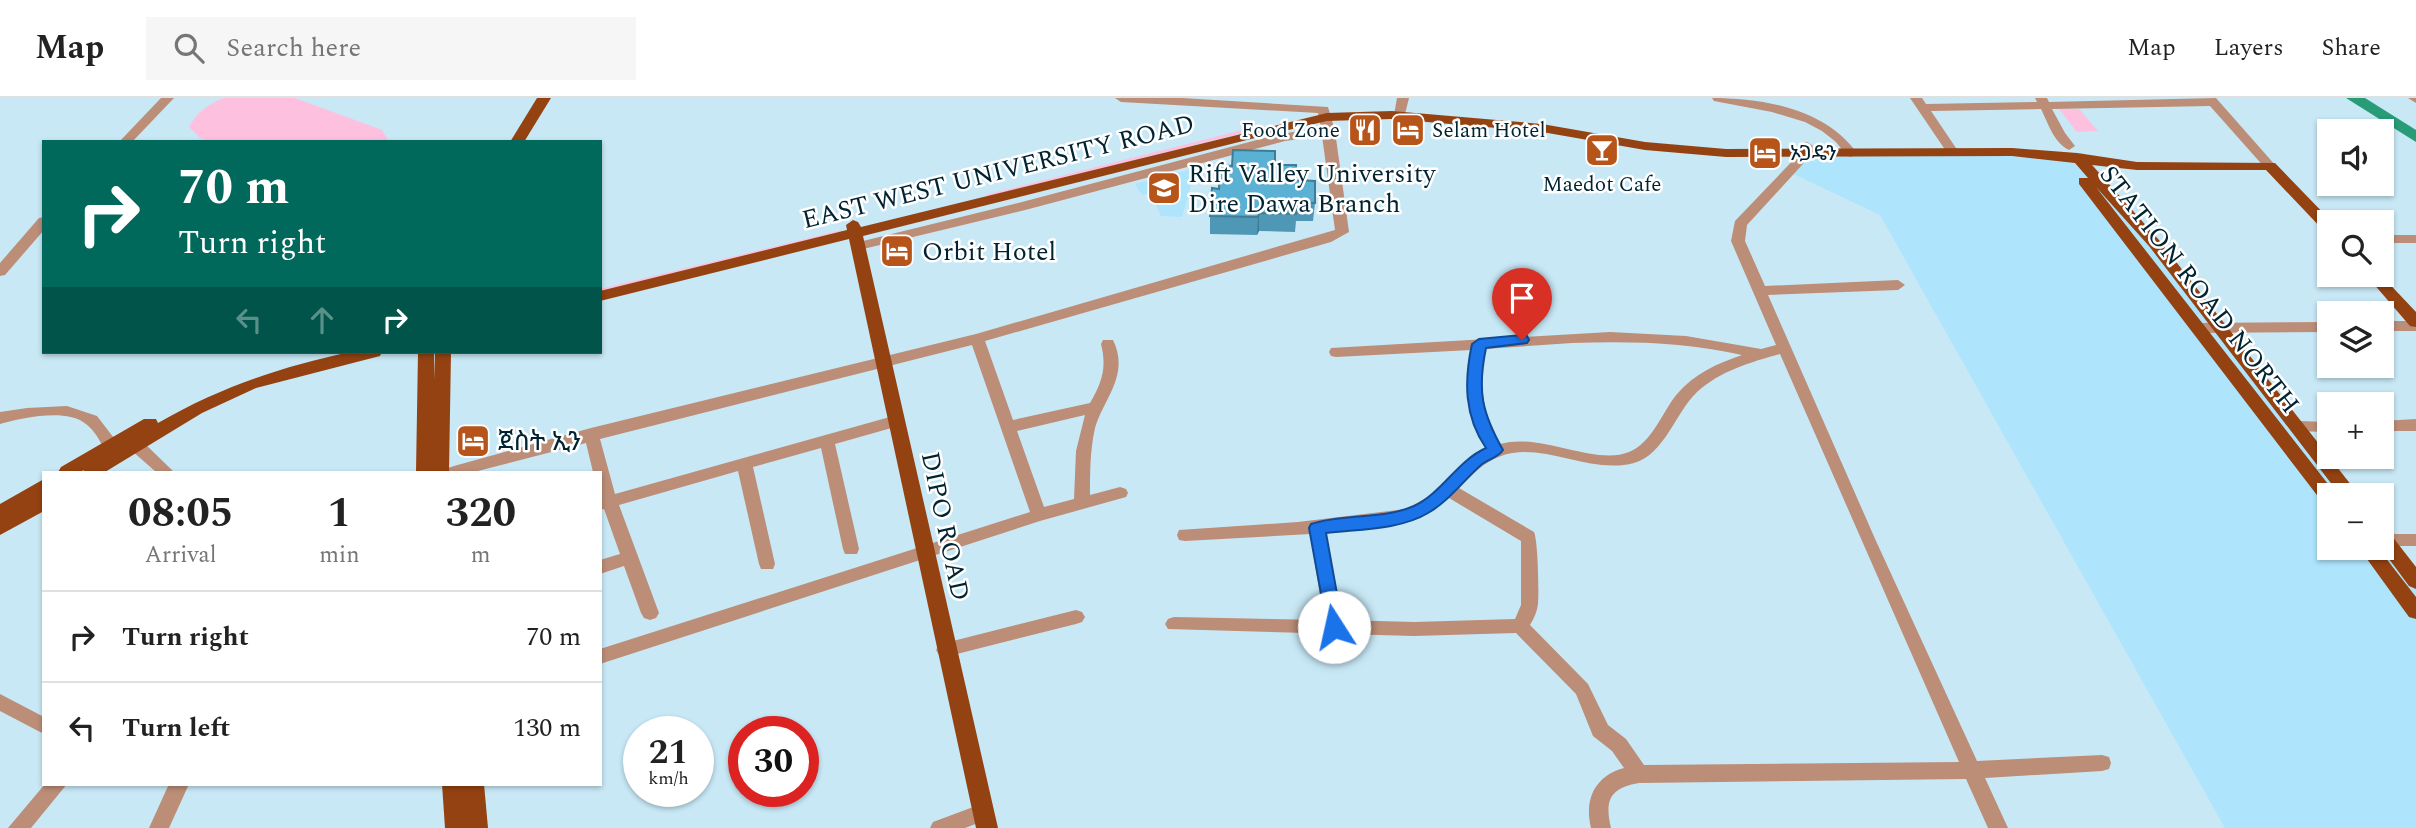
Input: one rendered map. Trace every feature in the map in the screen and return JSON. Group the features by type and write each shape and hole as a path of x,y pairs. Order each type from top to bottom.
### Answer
{"main road":[{"path":"518,140 544,98"},
{"path":"531,140 554,98"},
{"name":"EAST WEST UNIVERSITY ROAD","path":"602,296 856,235 971,200 1326,119 1401,107 1645,146 1807,150 2061,145 2137,166"},
{"name":"STATION ROAD NORTH","path":"2061,145 2080,160 2154,243 2341,483"},
{"name":"STATION ROAD NORTH","path":"2061,145 2317,483"},
{"path":"2080,160 2137,166 2270,166 2317,215"},
{"name":"EAST WEST UNIVERSITY ROAD","path":"602,286 856,235"},
{"name":"DIPO ROAD","path":"856,235 945,650 986,820"},
{"path":"2384,287 2416,324"},
{"path":"69,471 223,383 320,354"},
{"path":"94,471 208,403 235,390 275,376 366,354"},
{"path":"425,471 426,354"},
{"path":"440,471 443,354"},
{"path":"0,513 42,487"},
{"path":"0,528 42,503"},
{"path":"2394,558 2416,581"},
{"path":"2388,560 2416,611"},
{"path":"453,786 456,828"},
{"path":"472,786 477,828"}],"street":[{"path":"127,140 168,98"},
{"path":"1121,98 1326,119"},
{"path":"1718,98 1819,124 1855,149"},
{"path":"1751,98 1821,116 1840,127 1855,149"},
{"path":"1920,103 2211,100 2270,166"},
{"path":"2043,102 2061,145"},
{"path":"1920,103 1948,148"},
{"path":"856,235 1024,206 1284,137 1326,119"},
{"path":"458,471 591,434 751,397 977,339 1339,236 1343,226 1326,119"},
{"path":"1807,150 1740,224 1738,241 1783,348 1998,828"},
{"path":"0,272 42,223"},
{"path":"2394,239 2416,239"},
{"path":"1758,291 1898,285"},
{"path":"2394,325 2416,324"},
{"path":"2198,328 2317,327"},
{"path":"1336,352 1522,340 1636,337 1690,339 1760,354"},
{"path":"977,339 1039,515"},
{"path":"1082,503 1083,452 1090,420 1113,374 1114,362 1108,344"},
{"path":"1479,344 1473,374 1477,413 1483,431 1496,450"},
{"path":"1185,535 1317,528 1403,516 1421,510 1478,458 1496,450 1523,447 1590,458 1625,459 1634,456 1664,426 1691,389 1732,364 1783,348"},
{"path":"1009,427 1097,407"},
{"path":"0,418 59,411 80,412 96,424 111,446"},
{"path":"650,613 630,557 605,503 897,421"},
{"path":"2394,426 2416,425"},
{"path":"2298,427 2317,427"},
{"path":"591,434 599,471"},
{"path":"827,441 851,549"},
{"path":"136,446 165,471"},
{"path":"744,464 768,564"},
{"path":"1447,489 1528,537 1531,556 1528,572 1532,595 1530,609 1520,626"},
{"path":"602,656 1039,515 1120,493"},
{"path":"1317,528 1334,627"},
{"path":"2394,541 2416,540"},
{"path":"602,566 630,557"},
{"path":"945,650 1076,617"},
{"path":"1334,627 1174,624 1414,629 1520,626 1582,690 1593,709 1600,730 1619,745 1639,774"},
{"path":"2,707 42,725"},
{"path":"1601,828 1599,807 1608,786 1614,780 1639,774 1971,770 2102,763"},
{"path":"18,828 55,786"},
{"path":"159,828 178,786"},
{"path":"940,828 986,820"}],"shaded area":[{"path":"224,98 295,98 382,130 388,140 206,140 189,127 204,109"},
{"path":"2059,109 2079,109 2098,131 2077,132"},
{"path":"1262,125 1263,128 991,196 985,195"},
{"path":"1801,153 2084,153 2317,446 2317,469 2335,469 2346,483 2317,483 2317,560 2394,560 2394,544 2416,572 2416,828 2225,828 1880,215 1785,170"},
{"name":"Rift Valley University Dire Dawa Branch","path":"1196,168 1182,217 1161,216 1151,193 1142,195 1135,184"},
{"path":"842,230 602,292 602,289"}],"building":[{"path":"1233,150 1275,151 1275,165 1296,165 1296,180 1315,181 1315,203 1297,202 1296,214 1259,213 1258,217 1210,216 1212,188 1219,189 1220,165 1232,166"}],"waterway":[{"path":"2354,98 2416,137"}],"place":[{"name":"Food Zone","path":"1365,130"},
{"name":"Selam Hotel","path":"1408,130"},
{"name":"Maedot Cafe","path":"1602,150"},
{"name":"ኦጋዴን","path":"1765,153"},
{"name":"Rift Valley University Dire Dawa Branch","path":"1164,188"},
{"name":"Orbit Hotel","path":"897,251"},
{"name":"ጀስት ኢን","path":"473,441"}],"route":[{"path":"1334,627 1317,528 1403,516 1421,510 1478,458 1496,450 1483,431 1477,413 1473,374 1479,344 1522,340"}]}
